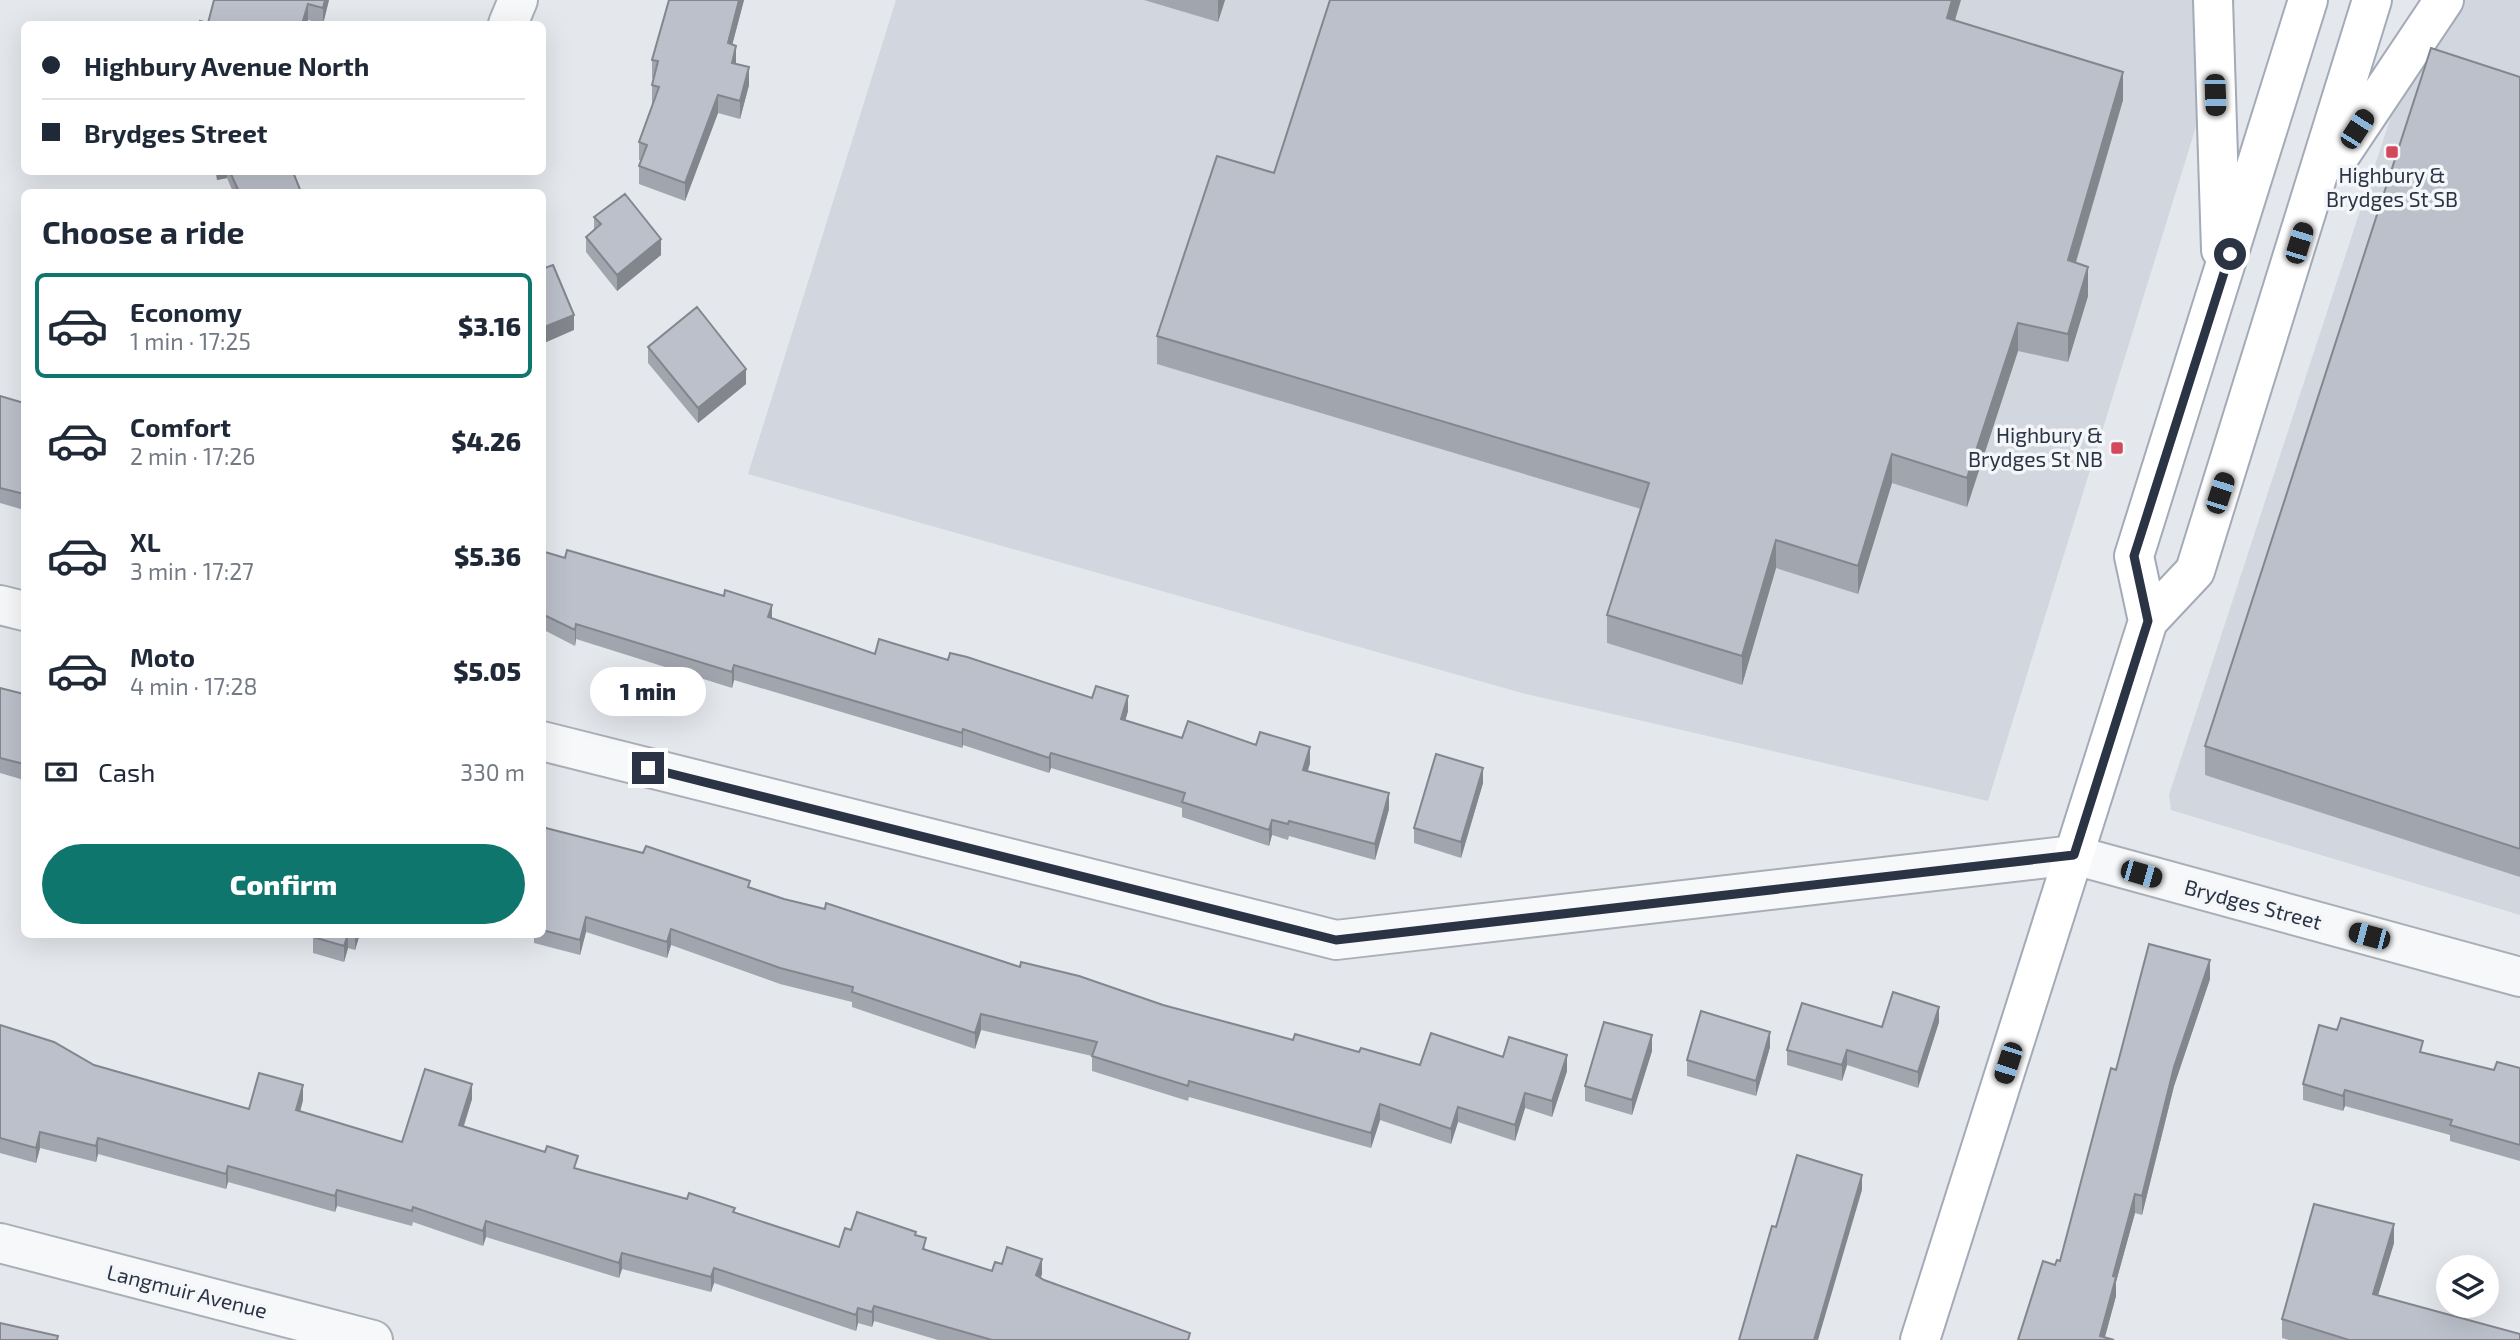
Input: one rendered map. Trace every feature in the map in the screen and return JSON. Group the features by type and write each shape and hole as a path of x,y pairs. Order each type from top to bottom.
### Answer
{"main road":[{"path":"2213,0 2222,279"},
{"path":"2148,621 2134,556 2308,0"},
{"path":"1920,1340 2148,621 2195,571 2372,0"},
{"path":"2314,194 2444,0"}],"street":[{"path":"509,21 518,0"},
{"path":"0,605 21,610"},
{"name":"Brydges Street","path":"546,742 1336,940 2074,855 2520,977"},
{"name":"Langmuir Avenue","path":"0,1244 373,1340"}],"shaded area":[{"path":"896,0 2235,0 1988,801 1522,693 748,474"},
{"path":"2429,0 2520,0 2520,915 2171,810 2169,795"}],"building":[{"path":"214,0 325,0 323,8 308,4 303,21 209,21"},
{"path":"669,0 739,0 728,43 736,46 732,63 749,67 740,101 718,95 685,183 639,166 647,145 639,142 659,87 652,85 658,61 652,60"},
{"path":"1330,0 1952,0 1947,18 2123,72 2068,260 2088,267 2068,334 2018,323 1967,478 1892,454 1858,566 1776,540 1742,656 1607,615 1649,483 1157,336 1217,156 1274,173"},
{"path":"2431,48 2520,77 2520,849 2205,746"},
{"path":"231,175 294,175 300,189 238,189"},
{"path":"625,194 661,239 617,275 586,237 601,224 594,217"},
{"path":"553,265 574,315 546,326 546,268"},
{"path":"697,307 746,369 698,408 648,347"},
{"path":"0,396 21,402 21,493 0,488"},
{"path":"567,550 724,596 725,590 772,605 768,617 875,654 879,639 948,660 950,653 967,657 1092,698 1096,686 1128,696 1121,719 1182,738 1188,721 1256,745 1260,732 1310,747 1303,770 1389,793 1375,844 1289,821 1288,824 1272,820 1269,830 1182,802 1185,793 1051,753 1049,758 963,729 962,733 734,665 732,672 576,624 575,630 546,616 546,552 565,558"},
{"path":"0,688 21,693 21,763 0,758"},
{"path":"1436,754 1483,768 1461,842 1414,828"},
{"path":"546,828 643,853 646,846 750,881 748,887 784,899 825,909 826,903 1020,967 1021,962 1079,976 1163,1005 1293,1040 1295,1034 1359,1052 1361,1048 1420,1065 1431,1033 1503,1057 1509,1037 1567,1055 1552,1101 1525,1093 1515,1125 1458,1107 1451,1129 1380,1104 1371,1133 1189,1081 1188,1086 1092,1056 1097,1042 981,1014 975,1033 852,992 853,987 780,968 671,929 667,942 586,917 580,940 546,931"},
{"path":"316,938 347,938 344,946"},
{"path":"2149,944 2210,960 2174,1067 2142,1196 2135,1194 2113,1276 2116,1277 2100,1336 2114,1340 2018,1340 2043,1261 2055,1265 2057,1260 2060,1261 2111,1068 2116,1070"},
{"path":"1893,992 1939,1007 1918,1072 1847,1050 1842,1065 1787,1050 1802,1003 1882,1027"},
{"path":"1701,1011 1770,1032 1756,1081 1687,1060"},
{"path":"2341,1018 2423,1041 2420,1052 2494,1070 2497,1062 2520,1068 2520,1145 2450,1125 2452,1120 2345,1090 2343,1096 2303,1084 2319,1025 2337,1030"},
{"path":"1604,1022 1652,1035 1632,1100 1585,1086"},
{"path":"0,1025 54,1042 94,1065 249,1109 259,1073 303,1085 296,1110 402,1142 425,1069 472,1084 459,1125 545,1152 547,1146 578,1156 574,1168 687,1199 689,1193 735,1208 733,1212 839,1247 845,1228 851,1230 857,1212 916,1232 915,1235 926,1238 923,1249 992,1271 995,1262 1002,1264 1007,1247 1042,1259 1036,1275 1044,1280 1190,1333 1188,1340 992,1340 874,1306 872,1312 858,1308 856,1315 714,1268 711,1277 622,1253 619,1263 486,1221 483,1231 413,1207 412,1211 337,1190 335,1196 228,1166 226,1174 98,1138 96,1146 40,1132 36,1148 0,1138"},
{"path":"1797,1155 1862,1175 1814,1340 1739,1340 1772,1226 1776,1227"},
{"path":"2314,1204 2394,1224 2373,1294 2436,1311 2436,1318 2461,1318 2520,1334 2520,1340 2349,1340 2282,1319"},
{"path":"0,1323 58,1336 57,1340 0,1340"}],"place":[{"name":"Highbury & Brydges St SB","path":"2392,152"},
{"name":"Highbury & Brydges St NB","path":"2117,448"}],"route":[{"path":"648,768 1336,940 2074,855 2148,621 2134,556 2230,254"}]}
